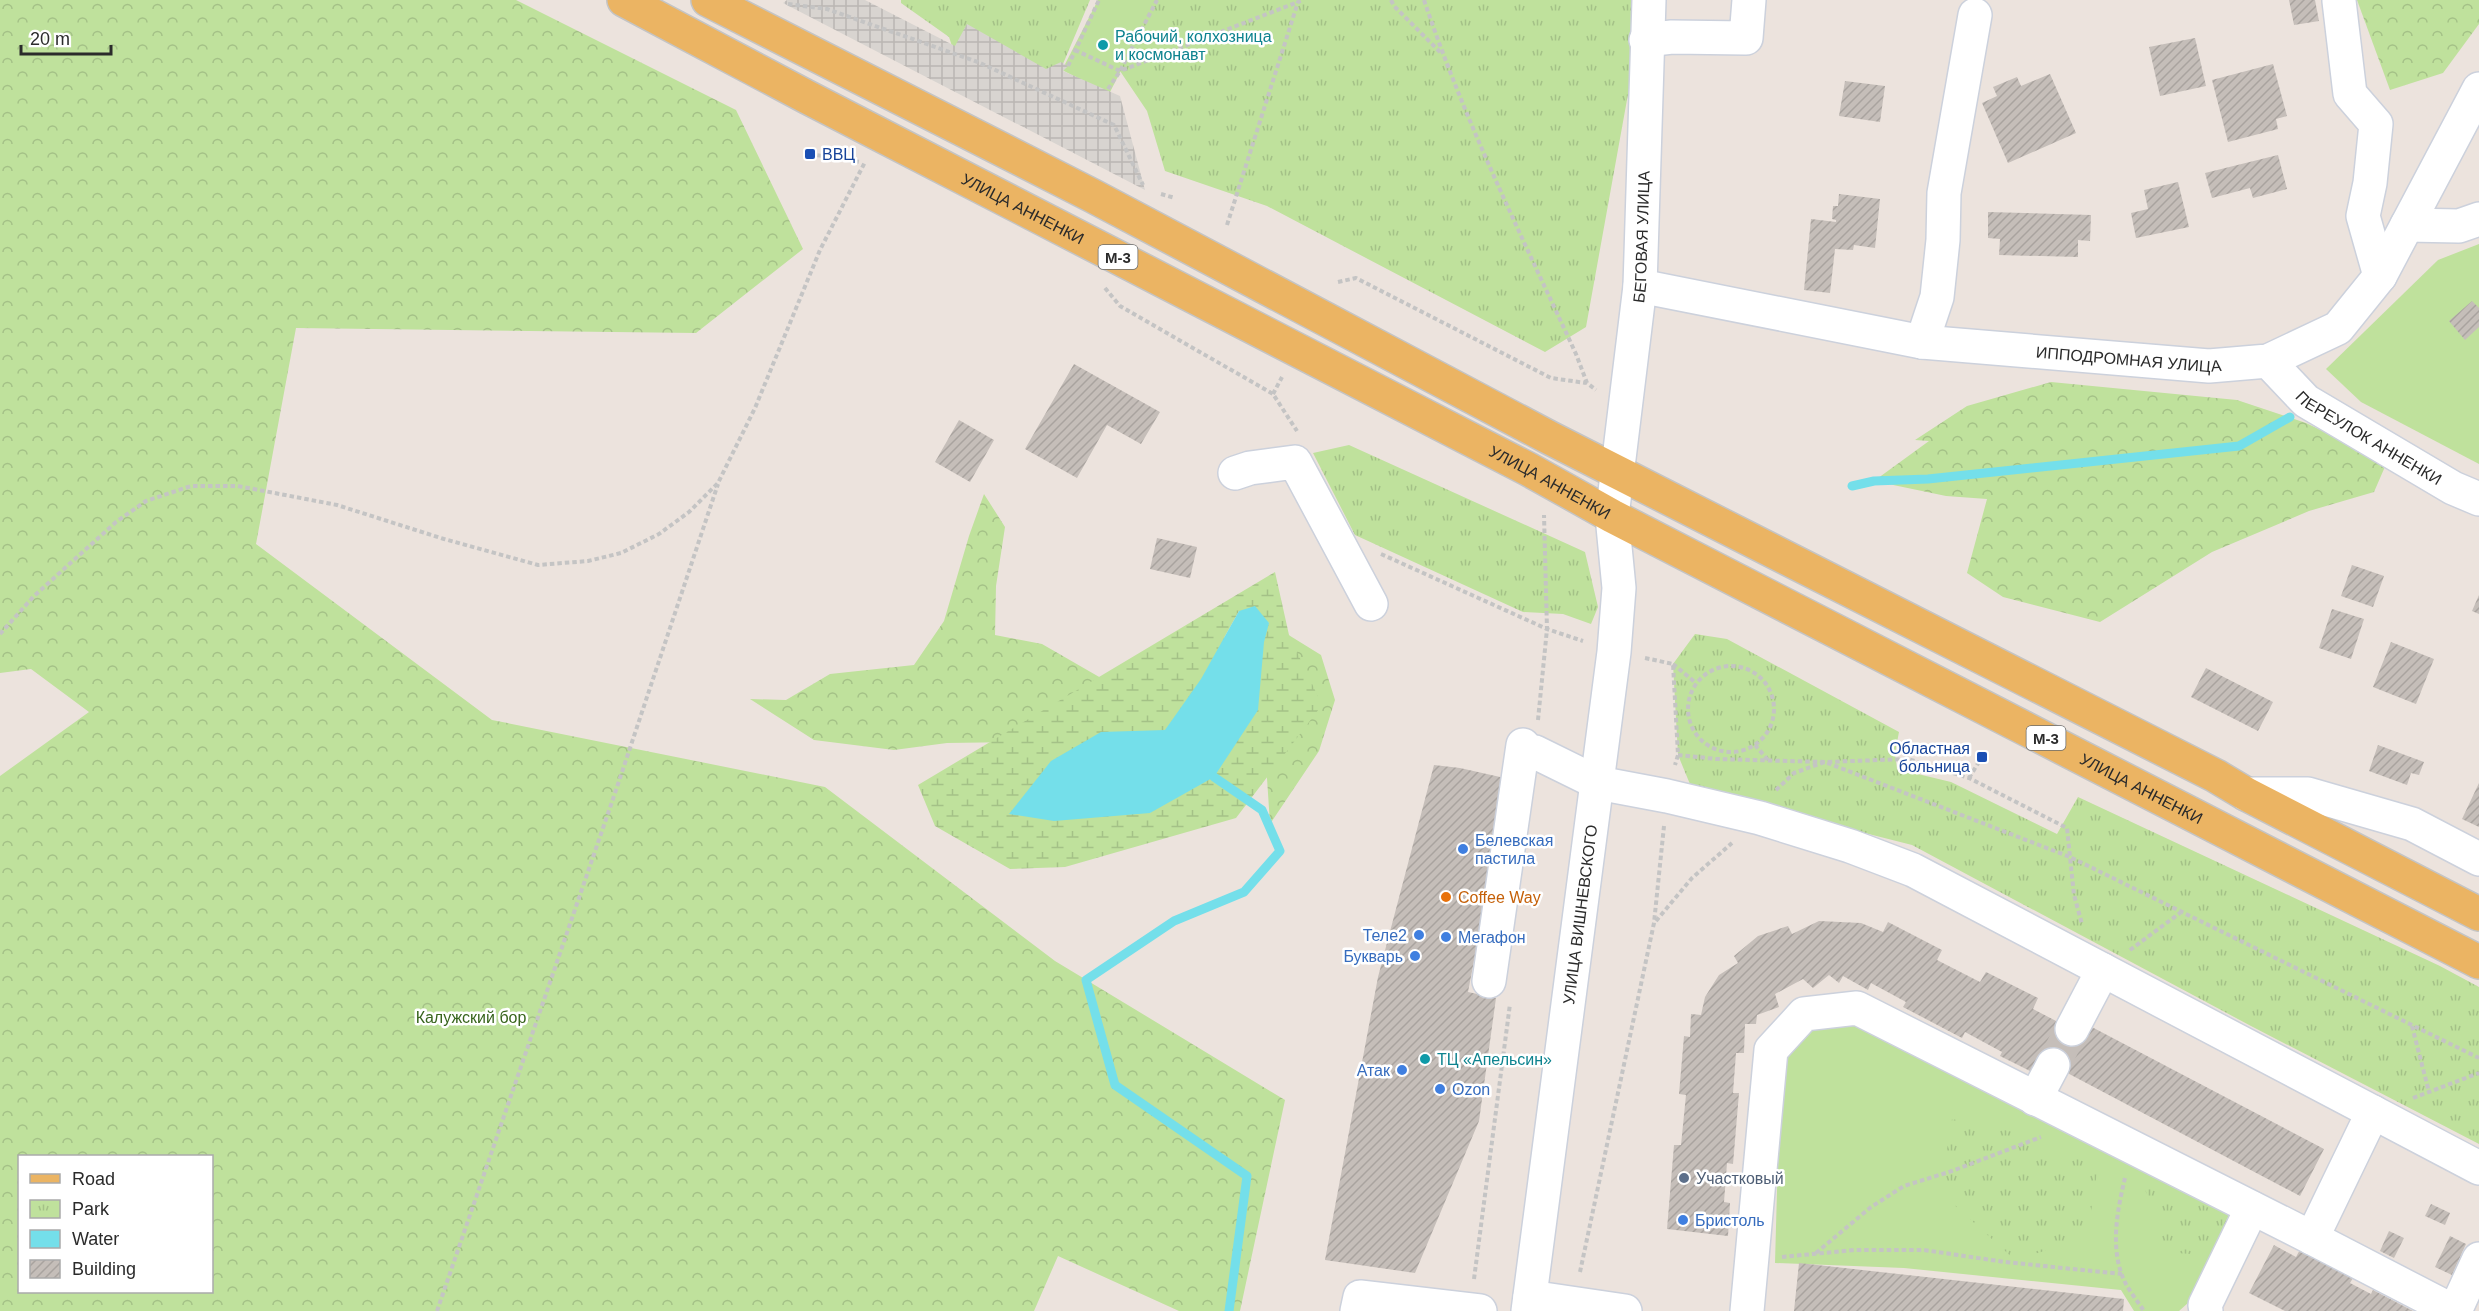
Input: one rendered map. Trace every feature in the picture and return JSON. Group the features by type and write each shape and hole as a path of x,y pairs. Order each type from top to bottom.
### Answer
{"main road":[{"name":"УЛИЦА АННЕНКИ","path":"624,0 1528,469 1612,516 2479,962"},
{"name":"М-3","path":"708,0 1093,196 1618,473 2216,776 2246,794 2479,914"}],"street":[{"name":"БЕГОВАЯ УЛИЦА","path":"1612,516 1640,286 1648,0"},
{"path":"1647,40 1672,37 1746,38 1749,0"},
{"path":"2339,1 2350,94 2376,124 2370,183 2363,216 2380,276"},
{"path":"1922,342 1937,297 1943,240 1944,193 1975,15"},
{"name":"ИППОДРОМНАЯ УЛИЦА","path":"1640,286 1922,342 2209,366 2268,361 2338,328 2380,276 2479,89"},
{"path":"2407,225 2459,226 2479,219"},
{"name":"ПЕРЕУЛОК АННЕНКИ","path":"2268,361 2306,401 2453,488 2479,499"},
{"path":"1235,473 1250,468 1295,462 1371,604"},
{"name":"УЛИЦА ВИШНЕВСКОГО","path":"1529,1304 1614,652 1619,588 1612,516"},
{"path":"1489,981 1529,749 1598,783 1667,796 1760,818 1850,846 1913,870 2479,1168"},
{"path":"2246,794 2308,794 2412,824 2479,859"},
{"path":"2072,1029 2098,967"},
{"path":"1747,1311 1771,1050 1804,1014 1857,1008 2454,1311 2479,1259"},
{"path":"2035,1099 2053,1065"},
{"path":"2312,1238 2373,1113"},
{"path":"2206,1311 2205,1305 2252,1208"},
{"path":"1357,1311 1359,1297 1480,1311"},
{"path":"1529,1304 1574,1305 1625,1311"}],"path":[{"path":"1068,66 1099,0"},
{"path":"1108,89 1120,71 1157,0"},
{"path":"1391,0 1443,55"},
{"path":"1424,0 1443,55 1485,158 1576,354 1587,383"},
{"path":"1075,50 1120,71 1300,1"},
{"path":"1227,225 1300,1"},
{"path":"783,3 827,9 978,62 1114,125 1145,190"},
{"path":"436,1311 614,796 718,483 755,408 820,250 878,133"},
{"path":"1338,282 1356,278 1551,378 1587,383 1625,411"},
{"path":"1273,394 1282,377"},
{"path":"0,634 34,596 116,522 146,501 191,486 238,486 337,506 538,565 588,561 621,552 659,534 681,518 718,483"},
{"path":"1547,629 1614,652 1673,664 1696,683"},
{"path":"1574,1305 1654,923 1667,796 1678,755 1673,664"},
{"path":"1736,666 1750,670 1762,679 1771,692 1774,706 1772,721 1766,735 1755,745 1741,751 1726,752 1712,747 1700,738 1691,726 1688,712 1690,696 1696,683 1707,673 1721,667 1736,666"},
{"path":"1755,745 1768,760"},
{"path":"1678,755 1716,759 1825,762 1908,759 1969,778 2067,828 2074,895 2098,967 2180,913"},
{"path":"1969,778 1982,757"},
{"path":"1825,762 2070,857 2479,1058"},
{"path":"2412,1025 2429,1092"},
{"path":"2373,1113 2479,1073"},
{"path":"1815,1254 1871,1207 1904,1186 1952,1171 2047,1134 2070,1117"},
{"path":"2132,1148 2116,1214 2117,1255 2125,1282 2144,1311"},
{"path":"1752,1260 1854,1250 1924,1250 2038,1266 2122,1274"}],"green space":[{"name":"Калужский бор","path":"0,0 516,0 736,110 803,249 696,333 296,328 256,544 492,720 825,787 1055,961 1285,1100 1240,1311 1179,1311 1058,1256 1034,1311 0,1311 0,776 89,712 31,669 0,673"},
{"path":"901,0 1090,0 1060,71 1118,98 956,58 949,37 901,3"},
{"path":"1098,0 1157,0 1109,94 1062,70"},
{"path":"1156,0 1645,0 1586,327 1545,352 1267,206 1165,171 1147,111 1120,71"},
{"path":"2357,0 2479,0 2479,24 2443,73 2390,90"},
{"path":"2479,244 2479,464 2361,402 2326,369 2438,260"},
{"path":"2051,382 2237,400 2306,423 2387,462 2374,492 2309,511 2212,552 2100,622 2003,597 1967,573 1987,499 1946,496 1874,481 1929,441 1915,440 1967,406"},
{"path":"1349,445 1585,552 1598,607 1591,624 1563,614 1523,612 1355,535 1313,453"},
{"path":"984,494 1005,527 996,586 995,635 1042,644 1101,678 1269,623 1321,655 1335,700 1319,751 1270,824 1266,763 1028,742 947,743 894,750 814,740 750,699 786,700 830,674 914,665 944,621"},
{"path":"1275,572 1289,635 1322,705 1236,818 1065,867 1010,869 935,826 918,785","holes":["1239,611 1269,623 1264,642 1150,813 1101,732 1165,730 1201,679"]},
{"path":"1695,634 1727,639 1899,732 1895,753 1897,769 1951,782 2057,834 2078,797 2440,966 2479,987 2479,1144 2251,1026 1912,845 1692,789 1678,755 1673,664"},
{"path":"1853,1021 2241,1212 2198,1294 2179,1311 2134,1311 2121,1290 1904,1268 1775,1263 1778,1154 1777,1056 1806,1023"},
{"path":"1952,1119 2013,1132 2038,1145 2098,1166 2087,1238 2015,1260 1940,1192"},
{"path":"2148,1182 2228,1216 2221,1245 2208,1255 2160,1252 2159,1217 2145,1190"}],"shaded area":[{"path":"787,0 865,0 955,46 967,24 1046,69 1061,62 1068,66 1063,71 1120,96 1145,190 783,3"}],"water":[{"path":"1255,606 1269,623 1264,642 1258,710 1214,777 1150,813 1054,821 1009,814 1051,761 1101,732 1165,730 1201,679 1239,611"}],"building":[{"path":"2289,0 2315,0 2319,21 2294,25"},
{"path":"2195,38 2206,86 2160,96 2149,47"},
{"path":"2273,64 2287,116 2276,119 2278,129 2228,142 2212,80"},
{"path":"2050,74 2076,133 2008,163 1982,103 1997,96 1993,87 2017,77 2021,86"},
{"path":"1845,81 1885,86 1880,122 1839,116"},
{"path":"2278,155 2287,189 2253,198 2250,188 2212,198 2205,173"},
{"path":"2178,182 2189,227 2136,238 2131,213 2148,209 2144,190"},
{"path":"1839,194 1880,199 1875,248 1854,245 1853,250 1835,249 1830,293 1804,290 1811,219 1836,222 1832,219 1833,206 1838,206"},
{"path":"1988,212 2091,215 2090,241 2078,240 2078,257 1999,255 2000,239 1988,238"},
{"path":"2472,301 2479,308 2479,327 2465,340 2449,321"},
{"path":"1074,364 1160,412 1141,444 1107,425 1077,478 1025,449"},
{"path":"959,420 994,440 970,482 935,462"},
{"path":"1157,538 1197,547 1190,578 1150,569"},
{"path":"2352,565 2384,576 2373,607 2341,596"},
{"path":"2479,595 2479,614 2472,611"},
{"path":"2332,609 2364,619 2351,659 2319,648"},
{"path":"2391,642 2434,659 2416,704 2373,687"},
{"path":"2206,668 2273,702 2258,731 2191,697"},
{"path":"2378,745 2424,762 2419,775 2411,773 2407,785 2369,771"},
{"name":"ТЦ «Апельсин»","path":"1434,765 1460,768 1509,779 1468,992 1496,998 1479,1121 1415,1273 1325,1260 1378,977"},
{"path":"2479,783 2479,827 2462,819"},
{"path":"1819,921 1861,923 1883,932 1888,922 1942,950 1937,960 1980,982 1986,972 2038,998 2033,1009 2058,1022 2088,1025 2324,1149 2300,1196 2039,1058 2032,1072 2000,1056 2002,1052 1965,1032 1962,1038 1903,1007 1906,1002 1871,983 1868,990 1843,976 1839,983 1829,975 1813,988 1803,979 1775,994 1779,1007 1757,1015 1756,1024 1745,1024 1744,1053 1736,1053 1733,1093 1739,1093 1733,1164 1727,1163 1724,1202 1730,1203 1728,1236 1667,1229 1674,1145 1681,1145 1686,1095 1679,1094 1684,1036 1690,1037 1691,1014 1701,1015 1705,997 1719,975 1738,963 1734,956 1758,936 1788,926 1792,934"},
{"path":"2431,1204 2450,1213 2445,1225 2425,1216"},
{"path":"2389,1231 2404,1238 2394,1258 2380,1251"},
{"path":"2450,1236 2466,1244 2452,1275 2435,1267"},
{"path":"2303,1244 2357,1271 2350,1283 2371,1294 2373,1290 2413,1311 2285,1311 2249,1293 2274,1245 2296,1257"},
{"path":"1799,1263 2124,1299 2123,1311 1794,1311"}],"waterway":[{"path":"1852,486 1874,481 1928,479 2239,446 2290,417"},
{"path":"1214,777 1262,810 1280,851 1244,892 1174,921 1086,980 1115,1085 1247,1176 1229,1311"}],"tunnel":[{"path":"2053,1065 2072,1029"}],"place":[{"name":"Рабочий, колхозница и космонавт","path":"1103,45"},
{"name":"ВВЦ","path":"810,154"},
{"name":"Областная больница","path":"1982,757"},
{"name":"Белевская пастила","path":"1463,849"},
{"name":"Coffee Way","path":"1446,897"},
{"name":"Теле2","path":"1419,935"},
{"name":"Мегафон","path":"1446,937"},
{"name":"Букварь","path":"1415,956"},
{"name":"ТЦ «Апельсин»","path":"1425,1059"},
{"name":"Атак","path":"1402,1070"},
{"name":"Ozon","path":"1440,1089"},
{"name":"Участковый","path":"1684,1178"},
{"name":"Бристоль","path":"1683,1220"}]}
